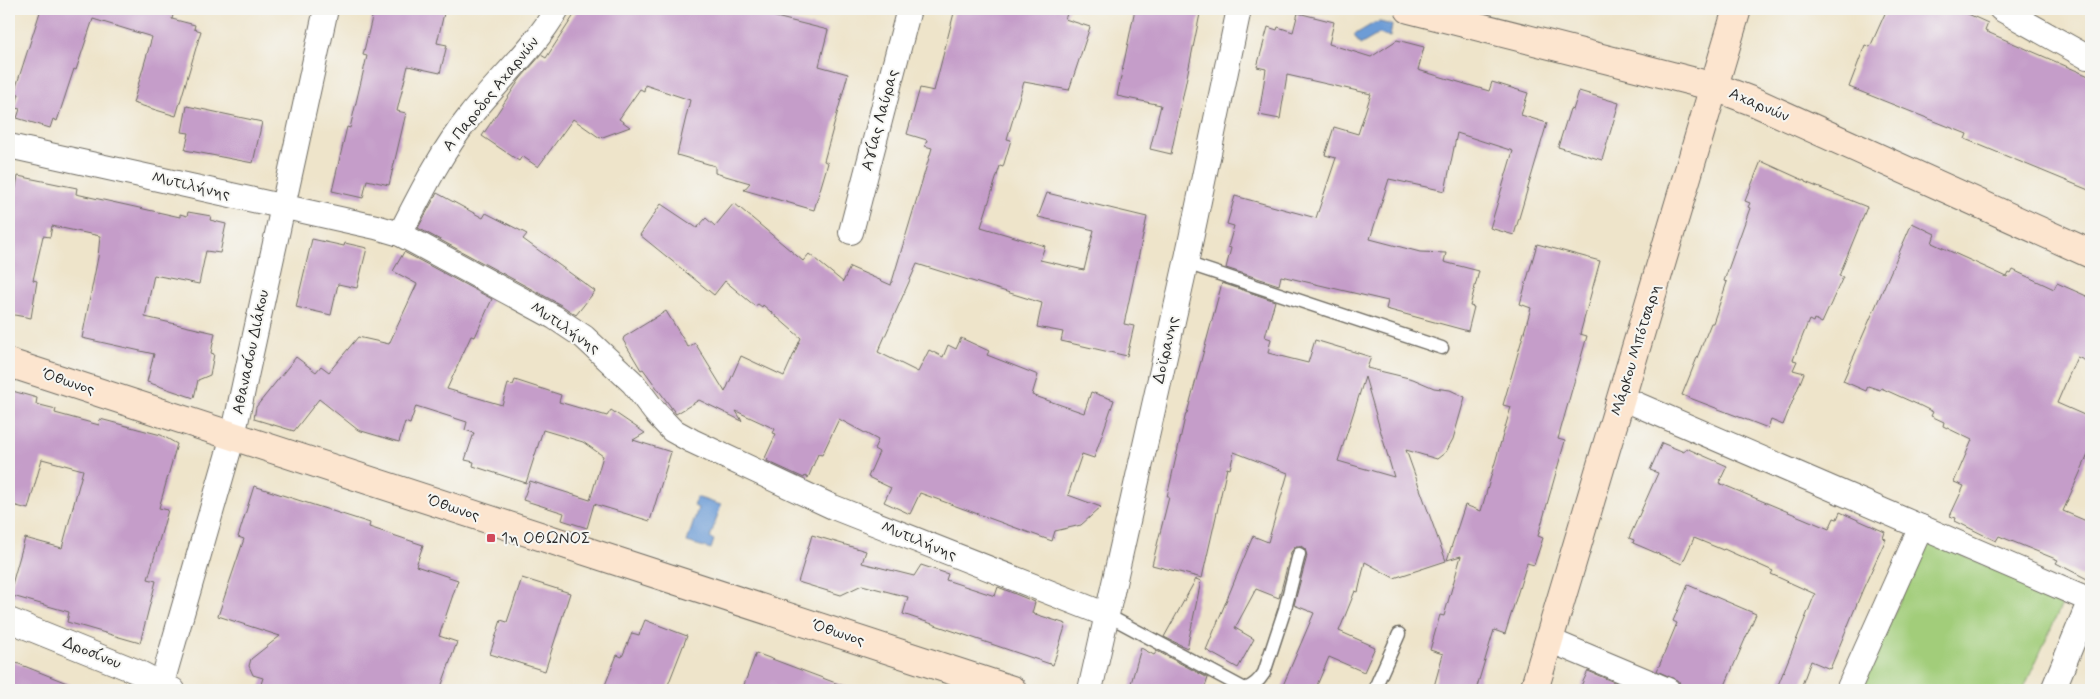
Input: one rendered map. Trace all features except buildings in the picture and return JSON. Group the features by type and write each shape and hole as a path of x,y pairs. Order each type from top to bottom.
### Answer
{"street":[{"name":"Αθανασίου Διάκου","path":"165,689 233,436 326,9"},
{"name":"Α Παροδος Αχαρνών","path":"400,234 430,174 449,144 470,115 541,33 557,9"},
{"name":"Αγίας Λαύρας","path":"851,232 909,9"},
{"name":"Δοϊρανης","path":"1090,690 1186,263 1239,9"},
{"name":"Αχαρνών","path":"1409,9 1715,87 1766,107 2091,254"},
{"name":"Μάρκου Μπότσαρη","path":"1534,690 1738,9"},
{"path":"2001,9 2087,57"},
{"name":"Μυτιλήνης","path":"9,146 400,234 554,317 584,337 633,383 655,412 672,430 692,441 833,507 1107,615"},
{"name":"Όθωνος","path":"9,363 1012,690"},
{"path":"1622,398 2090,600 2053,690"},
{"path":"1848,690 1921,527"},
{"name":"Δροσίνου","path":"9,620 138,672 165,689"},
{"path":"1549,640 1668,690"}],"lane":[{"path":"1186,263 1442,348"},
{"path":"1107,615 1245,689 1260,681 1264,673 1285,609 1299,554"},
{"path":"1374,690 1399,634"}],"green space":[{"path":"1927,540 2064,600 2023,690 1860,690"}],"water":[{"path":"1380,22 1392,25 1390,37 1379,34 1360,45 1354,35 1374,23"},
{"path":"696,497 721,505 710,538 714,540 711,549 687,542 698,508 694,506"}],"place":[{"name":"1η ΟΘΩΝΟΣ","path":"491,538"}]}
